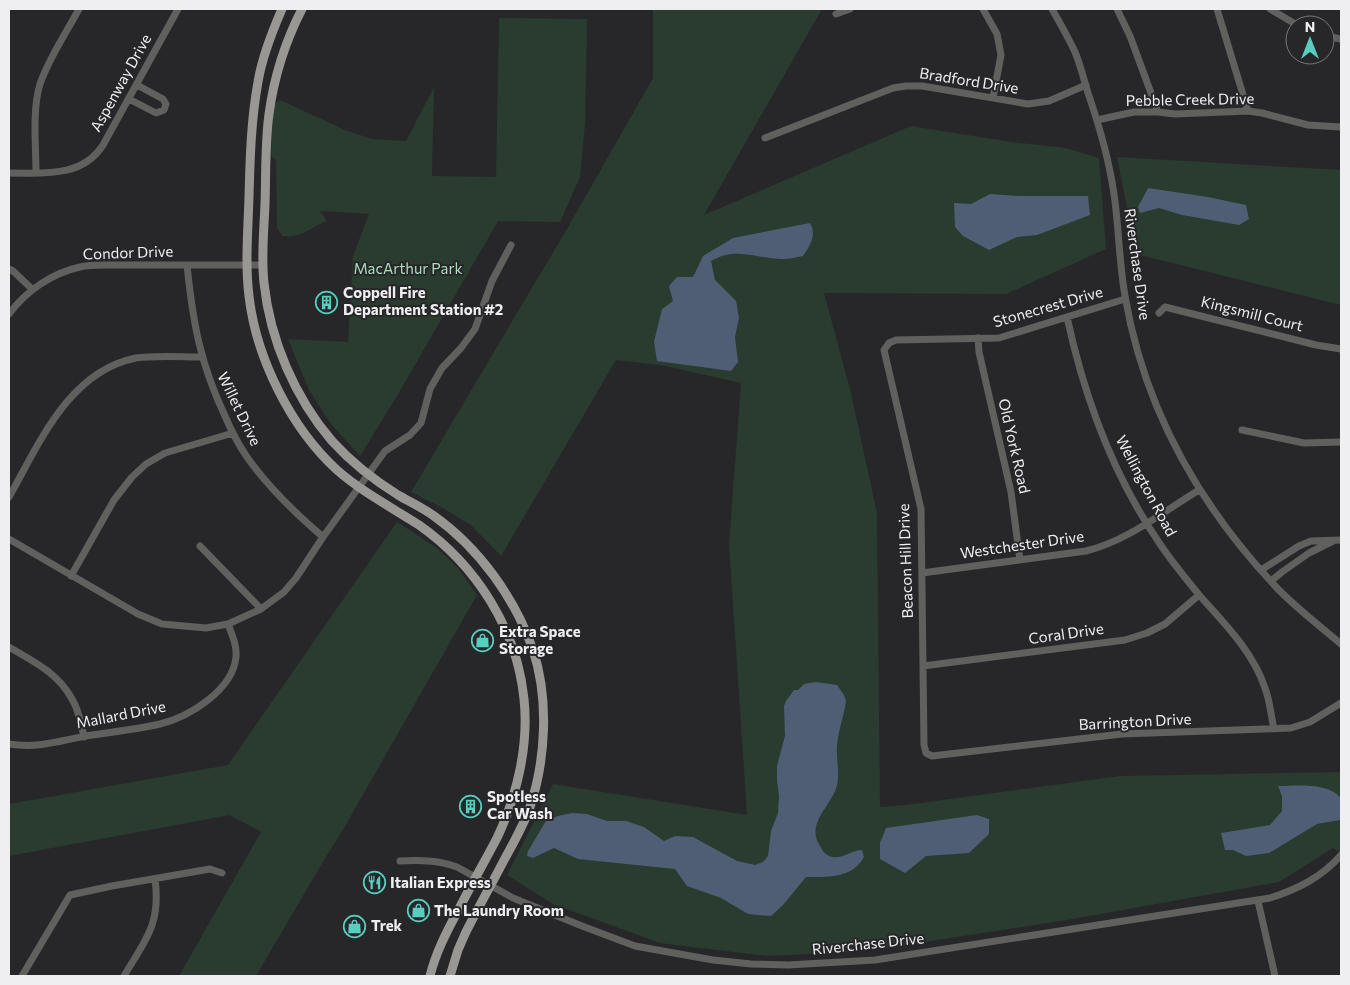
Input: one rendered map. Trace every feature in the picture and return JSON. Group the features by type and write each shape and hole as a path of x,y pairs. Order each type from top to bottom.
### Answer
{"main road":[{"path":"282,9 265,54 258,80 252,131 247,265 254,327 263,358 275,385 295,418 317,449 337,470 358,487 415,523 443,544 464,564 491,603 512,644 518,662 525,702 524,738 520,773 510,806 497,838 442,939 430,976"},
{"path":"302,9 285,46 268,117 263,265 266,295 272,324 291,377 305,402 332,441 378,482 432,514 453,531 471,547 504,589 533,651 541,689 542,739 537,778 530,806 518,834 465,934 450,976"},
{"path":"524,738 542,739"}],"street":[{"path":"36,173 36,103 40,86 46,69 79,9"},
{"name":"Aspenway Drive","path":"9,173 58,173 73,170 92,159 103,145 178,9"},
{"path":"836,14 850,9"},
{"path":"983,9 996,34 1001,55 994,98"},
{"name":"Riverchase Drive","path":"1052,9 1076,54 1106,149 1114,196 1120,266 1125,298 1136,344 1158,410 1172,442 1216,516 1271,582 1341,644"},
{"path":"1117,9 1136,52 1158,112"},
{"path":"1217,9 1248,112"},
{"path":"1270,9 1285,18"},
{"path":"129,99 156,113 164,110 166,104 163,99 137,85"},
{"name":"Bradford Drive","path":"765,138 893,88 922,86 1028,104 1062,97 1086,85"},
{"name":"Pebble Creek Drive","path":"1097,120 1134,112 1175,114 1248,112 1262,113 1308,125 1341,127"},
{"path":"9,539 138,614 162,624 206,628 228,624 261,609 284,592 296,578 322,537 385,451 410,435 421,423 430,389 442,368 461,348 475,329 492,281 511,245"},
{"name":"Condor Drive","path":"9,314 32,289 81,267 104,265 263,265"},
{"name":"Willet Drive","path":"187,265 192,313 201,357 213,392 233,433 246,456 268,483 293,511 322,537"},
{"path":"9,269 13,270 32,289"},
{"name":"Stonecrest Drive","path":"889,343 896,340 999,338 1125,298"},
{"name":"Kingsmill Court","path":"1158,313 1165,307 1316,345 1341,349"},
{"name":"Wellington Road","path":"1067,317 1083,381 1101,431 1124,481 1160,544 1199,595 1234,635 1256,669 1265,688 1274,729"},
{"name":"Old York Road","path":"978,338 978,352 1011,492 1020,560"},
{"name":"Beacon Hill Drive","path":"889,343 884,350 921,509 924,745 926,753"},
{"path":"9,497 60,409 97,374 117,364 137,358 201,357"},
{"path":"1242,430 1304,443 1341,442"},
{"path":"71,576 114,500 132,477 146,464 165,453 233,433"},
{"name":"Westchester Drive","path":"922,573 1086,552 1101,548 1199,490"},
{"path":"1261,570 1299,546 1311,541 1341,540"},
{"path":"1271,582 1301,558 1333,541"},
{"path":"200,546 261,609"},
{"name":"Coral Drive","path":"923,666 1125,640 1148,633 1165,624 1199,595"},
{"name":"Mallard Drive","path":"9,744 32,746 51,744 84,736 160,724 180,717 200,706 218,691 230,676 236,658 235,641 228,624"},
{"path":"9,647 42,666 63,685 73,699 84,736"},
{"name":"Barrington Drive","path":"926,753 932,756 1122,734 1291,728 1326,714 1341,703"},
{"name":"Riverchase Drive","path":"400,861 424,860 456,867 514,898 635,946 713,960 788,965 875,960 1270,898 1298,888 1316,878 1341,855"},
{"path":"22,976 70,895 210,869 222,873"},
{"path":"124,976 147,937 155,917 158,898 155,879"},
{"path":"1258,900 1275,976"}],"green space":[{"path":"653,9 822,9 704,215 911,126 1011,142 1066,148 1099,158 1106,249 1006,294 824,293 851,393 877,513 880,807 1120,776 1341,772 1341,853 1333,848 1279,882 1067,920 867,951 767,956 660,943 553,904 507,875 553,784 747,815 729,544 741,383 661,365 616,360 501,556 472,526 443,508 411,492 571,222 653,78"},
{"name":"MacArthur Park","path":"499,18 587,19 585,123 580,177 560,222 498,221 397,396 360,456 331,424 309,390 288,339 348,342 353,256 369,214 320,211 327,221 301,234 282,236 277,228 276,160 271,156 273,105 280,100 345,130 372,139 406,141 434,87 432,176 496,177"},
{"path":"1117,157 1341,170 1341,305 1136,254"},
{"path":"397,522 437,548 458,568 477,595 344,828 256,976 179,976 261,832 230,815 9,856 9,804 228,765"}],"water":[{"path":"1148,188 1246,205 1249,219 1239,225 1182,215 1159,208 1140,213 1138,207"},
{"path":"990,194 1088,196 1090,215 1037,235 1017,237 989,250 963,236 955,227 954,203 971,204"},
{"path":"810,223 813,236 803,256 783,259 747,254 729,254 711,261 715,280 736,301 739,318 735,337 738,362 731,371 657,361 654,342 662,309 673,301 669,286 677,277 693,277 703,256 733,238"},
{"path":"816,682 837,685 846,701 838,740 837,785 818,821 816,836 822,849 829,856 837,857 862,850 864,857 853,869 838,875 806,877 783,905 771,916 748,914 721,898 687,886 675,869 578,859 554,848 533,858 527,856 528,851 546,821 572,813 587,814 607,821 626,821 644,827 664,841 675,836 693,837 737,861 755,865 763,862 768,856 771,831 778,813 777,766 785,736 784,706 794,690 798,690 804,684"},
{"path":"1278,786 1311,786 1328,789 1341,798 1340,820 1317,824 1269,853 1246,856 1233,850 1225,850 1221,833 1270,825 1282,811 1282,796"},
{"path":"977,815 989,819 989,834 969,853 926,856 905,873 880,859 880,843 886,828"}],"place":[{"name":"Coppell Fire Department Station #2","path":"327,302"},
{"name":"Extra Space Storage","path":"483,641"},
{"name":"Spotless Car Wash","path":"471,806"},
{"name":"Italian Express","path":"374,883"},
{"name":"The Laundry Room","path":"418,911"},
{"name":"Trek","path":"355,926"}]}
